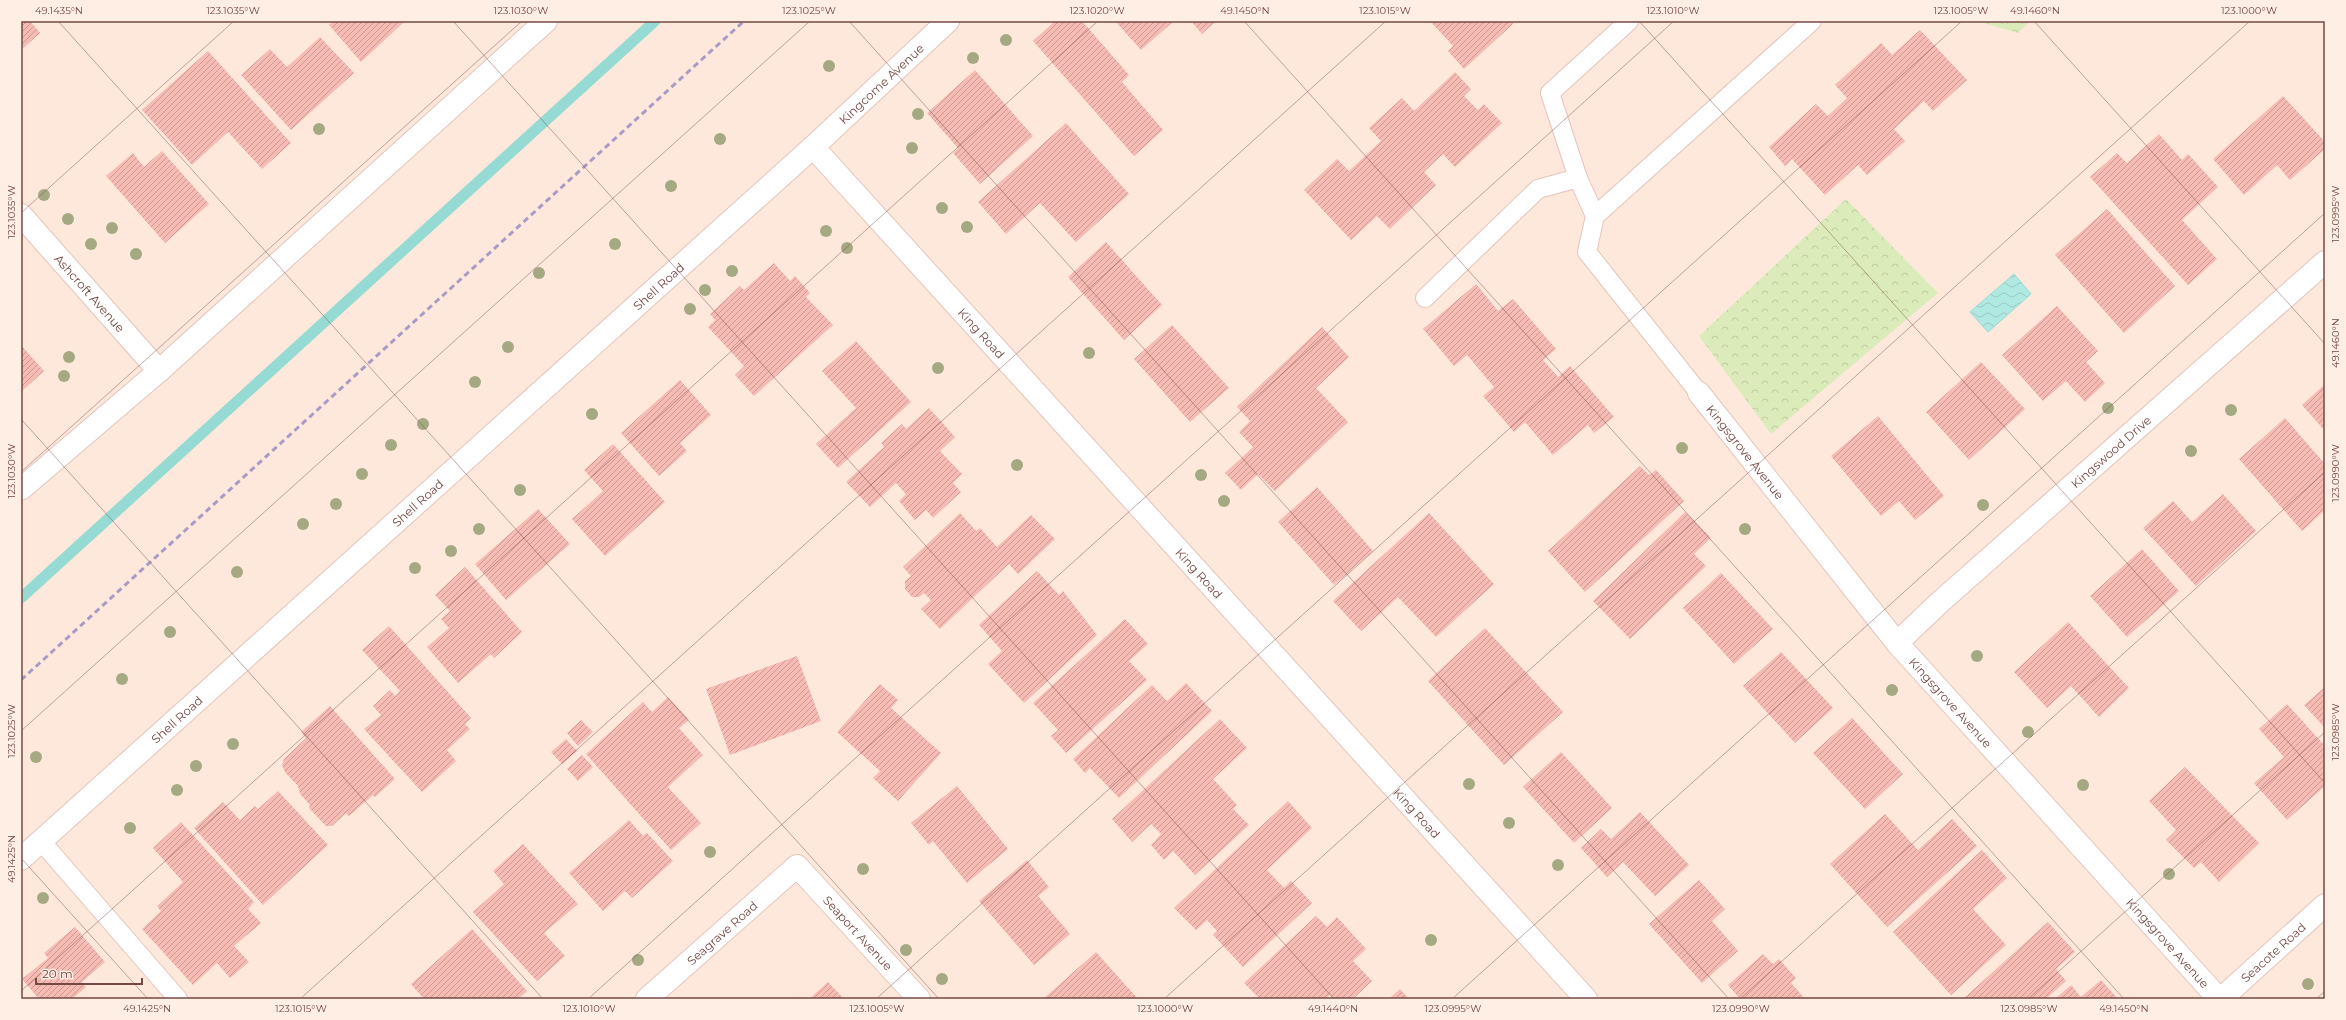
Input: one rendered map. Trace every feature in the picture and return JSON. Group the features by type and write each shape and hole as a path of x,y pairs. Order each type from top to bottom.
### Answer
{"street":[{"path":"21,490 159,372 546,21"},
{"name":"Kingcome Avenue","path":"813,147 948,21"},
{"name":"Shell Road","path":"21,858 813,147"},
{"name":"King Road","path":"813,147 1586,999"},
{"name":"Ashcroft Avenue","path":"21,215 159,372"},
{"name":"Kingswood Drive","path":"1897,643 1939,603 2325,262"},
{"name":"Kingsgrove Avenue","path":"1699,393 1897,643 2220,999"},
{"name":"Seagrave Road","path":"647,999 797,866"},
{"name":"Seaport Avenue","path":"797,866 919,999"},
{"name":"Seacote Road","path":"2220,999 2325,905"}],"lane":[{"path":"1596,216 1578,178 1550,93 1629,21"},
{"path":"1699,393 1587,252 1596,216 1812,21"},
{"path":"1424,298 1538,189 1578,178"},
{"path":"41,841 178,999"}],"green space":[{"path":"1977,21 2030,21 2018,33"},
{"path":"1846,199 1938,293 1771,434 1699,336"}],"water":[{"path":"2014,274 2031,294 1988,332 1970,312"}],"building":[{"path":"21,21 30,21 40,33 21,50"},
{"path":"334,21 405,21 361,62 329,25"},
{"path":"1055,21 1082,21 1129,75 1122,82 1163,130 1134,156 1033,41"},
{"path":"1115,21 1174,21 1141,50"},
{"path":"1191,21 1216,21 1202,34"},
{"path":"1430,21 1511,21 1513,24 1464,69 1448,51 1453,46"},
{"path":"1920,30 1967,80 1933,111 1924,101 1894,129 1905,141 1867,175 1858,165 1825,195 1792,159 1785,166 1769,147 1816,104 1828,116 1847,98 1835,85 1881,43 1892,55"},
{"path":"320,37 354,73 291,130 241,75 270,49 287,67"},
{"path":"208,51 291,143 262,169 228,132 192,165 142,110"},
{"path":"975,70 1033,136 980,184 953,153 958,148 927,113"},
{"path":"1455,72 1471,89 1464,96 1478,110 1484,104 1502,123 1455,167 1443,154 1424,172 1436,185 1390,229 1377,216 1351,240 1304,190 1337,159 1349,171 1381,141 1369,128 1402,98 1414,111"},
{"path":"2283,96 2325,142 2325,149 2290,180 2277,165 2244,195 2213,159"},
{"path":"1066,123 1129,194 1076,242 1040,203 1006,234 978,202"},
{"path":"2159,134 2182,160 2188,154 2218,187 2182,220 2217,259 2188,285 2090,177 2117,153 2127,163"},
{"path":"162,151 209,204 165,243 106,176 133,153 144,167"},
{"path":"2107,209 2175,286 2124,333 2055,255"},
{"path":"1106,242 1162,305 1124,340 1068,277"},
{"path":"774,263 790,281 795,276 810,293 806,297 833,325 754,396 735,375 744,366 708,327 715,320 710,314 740,286 744,290"},
{"path":"1476,284 1498,311 1513,299 1556,349 1543,360 1558,377 1570,366 1614,417 1594,433 1588,425 1553,455 1525,422 1514,432 1483,396 1494,387 1467,355 1454,366 1423,329"},
{"path":"2057,306 2098,351 2086,362 2105,383 2085,402 2066,381 2043,401 2002,355"},
{"path":"1172,325 1229,388 1190,422 1134,359"},
{"path":"1322,327 1349,357 1316,388 1348,422 1275,491 1258,474 1241,490 1225,473 1253,447 1239,432 1250,421 1237,407"},
{"path":"856,341 911,402 838,468 816,444 856,408 822,371"},
{"path":"21,345 44,371 21,392"},
{"path":"1981,362 2025,409 1969,460 1926,412"},
{"path":"680,380 711,415 680,443 687,451 659,476 621,433"},
{"path":"2325,384 2325,431 2302,405"},
{"path":"929,408 955,437 940,451 962,474 953,483 961,492 933,518 926,510 915,520 899,501 906,494 896,483 870,507 846,482 884,447 881,443 902,424 906,429"},
{"path":"1878,416 1944,496 1915,520 1899,501 1881,516 1831,456"},
{"path":"2285,418 2325,464 2325,510 2302,531 2239,459"},
{"path":"613,444 665,502 605,556 572,519 603,491 584,470"},
{"path":"1640,466 1649,475 1656,470 1684,501 1585,592 1548,551"},
{"path":"1317,487 1373,551 1334,585 1278,522"},
{"path":"2223,494 2256,531 2196,586 2143,528 2173,501 2192,522"},
{"path":"538,509 570,544 506,600 475,564"},
{"path":"1685,512 1711,538 1694,554 1706,566 1630,639 1593,601"},
{"path":"960,513 976,531 980,528 997,547 1031,515 1055,539 1018,574 1009,564 940,629 921,609 931,600 924,593 919,597 912,597 905,589 905,581 911,576 903,567"},
{"path":"1429,513 1494,584 1436,637 1398,597 1361,631 1333,601"},
{"path":"2142,549 2179,591 2127,637 2090,596"},
{"path":"465,567 522,632 494,658 491,654 458,683 427,647 449,628 441,619 450,611 435,595"},
{"path":"1037,571 1059,595 1063,591 1097,635 1024,703 988,664 1002,651 979,625"},
{"path":"1721,573 1773,629 1734,664 1683,608"},
{"path":"1125,619 1148,644 1129,661 1147,680 1066,753 1051,736 1058,730 1033,703"},
{"path":"2068,622 2129,688 2099,717 2071,686 2047,708 2014,672"},
{"path":"389,626 471,718 465,724 470,729 447,750 456,761 422,792 364,729 381,715 373,706 390,690 395,696 400,691 362,650"},
{"path":"1485,628 1563,712 1504,765 1428,681"},
{"path":"1781,652 1833,708 1795,743 1743,686"},
{"path":"797,656 821,721 730,755 706,689"},
{"path":"1186,683 1212,711 1119,798 1090,768 1085,773 1073,759 1152,685 1167,701"},
{"path":"880,684 898,700 891,708 941,753 898,801 873,778 880,771 837,732"},
{"path":"2325,687 2325,728 2304,705"},
{"path":"668,697 689,720 679,728 703,755 668,787 701,823 671,850 586,754 643,702 652,712"},
{"path":"2287,704 2325,746 2325,786 2287,820 2254,783 2284,757 2259,729"},
{"path":"330,706 395,779 375,797 373,795 349,816 346,813 332,826 326,826 309,808 310,805 300,794 298,786 285,772 282,765 284,759 306,738 301,732"},
{"path":"1852,718 1903,774 1865,809 1813,753"},
{"path":"1220,719 1247,748 1213,779 1237,805 1233,809 1249,825 1195,875 1173,851 1164,860 1151,845 1161,834 1151,824 1132,842 1112,819"},
{"path":"581,720 593,732 578,746 567,733"},
{"path":"566,739 577,751 562,764 551,752"},
{"path":"1561,752 1612,808 1574,843 1523,787"},
{"path":"582,755 593,767 578,781 567,769"},
{"path":"2185,767 2259,843 2219,882 2201,862 2194,868 2166,840 2176,830 2149,801"},
{"path":"957,786 1008,849 967,883 933,841 929,845 911,823"},
{"path":"278,791 328,845 263,905 194,828 223,802 240,820 255,806 258,809"},
{"path":"1288,801 1312,828 1267,870 1284,888 1291,881 1312,903 1243,967 1213,935 1217,931 1207,920 1196,930 1174,908"},
{"path":"1640,812 1689,865 1655,896 1623,862 1607,877 1581,848 1601,829 1611,839"},
{"path":"1885,814 1918,850 1952,819 1977,846 1887,927 1830,864"},
{"path":"629,820 643,836 647,833 673,861 632,898 625,891 603,911 569,873"},
{"path":"181,822 254,902 248,909 261,923 234,946 249,962 230,978 217,963 193,985 142,929 161,911 157,906 183,882 153,848"},
{"path":"523,844 578,904 544,933 565,956 537,981 473,912 504,884 493,871"},
{"path":"1982,850 2007,878 1973,909 2006,945 1951,995 1893,932"},
{"path":"1027,860 1049,887 1038,896 1070,934 1034,965 979,901"},
{"path":"1699,880 1725,909 1712,921 1738,951 1702,983 1649,924"},
{"path":"1316,916 1327,927 1337,917 1366,949 1353,961 1372,981 1353,999 1333,999 1330,995 1325,999 1260,999 1244,983"},
{"path":"2048,922 2075,952 2056,969 2066,981 2046,999 1963,999"},
{"path":"75,927 105,962 82,982 86,987 72,999 39,999 22,979 48,958 44,953"},
{"path":"472,929 527,991 518,999 424,999 411,984"},
{"path":"1096,952 1138,999 1043,999"},
{"path":"1763,954 1773,964 1779,959 1796,978 1791,983 1805,999 1740,999 1728,985"},
{"path":"2101,980 2118,999 2055,999 2071,985 2081,997"},
{"path":"828,982 844,999 809,999"},
{"path":"1400,989 1409,999 1389,999"}],"waterway":[{"path":"21,598 655,21"}],"railway":[{"path":"21,680 744,21"}]}
